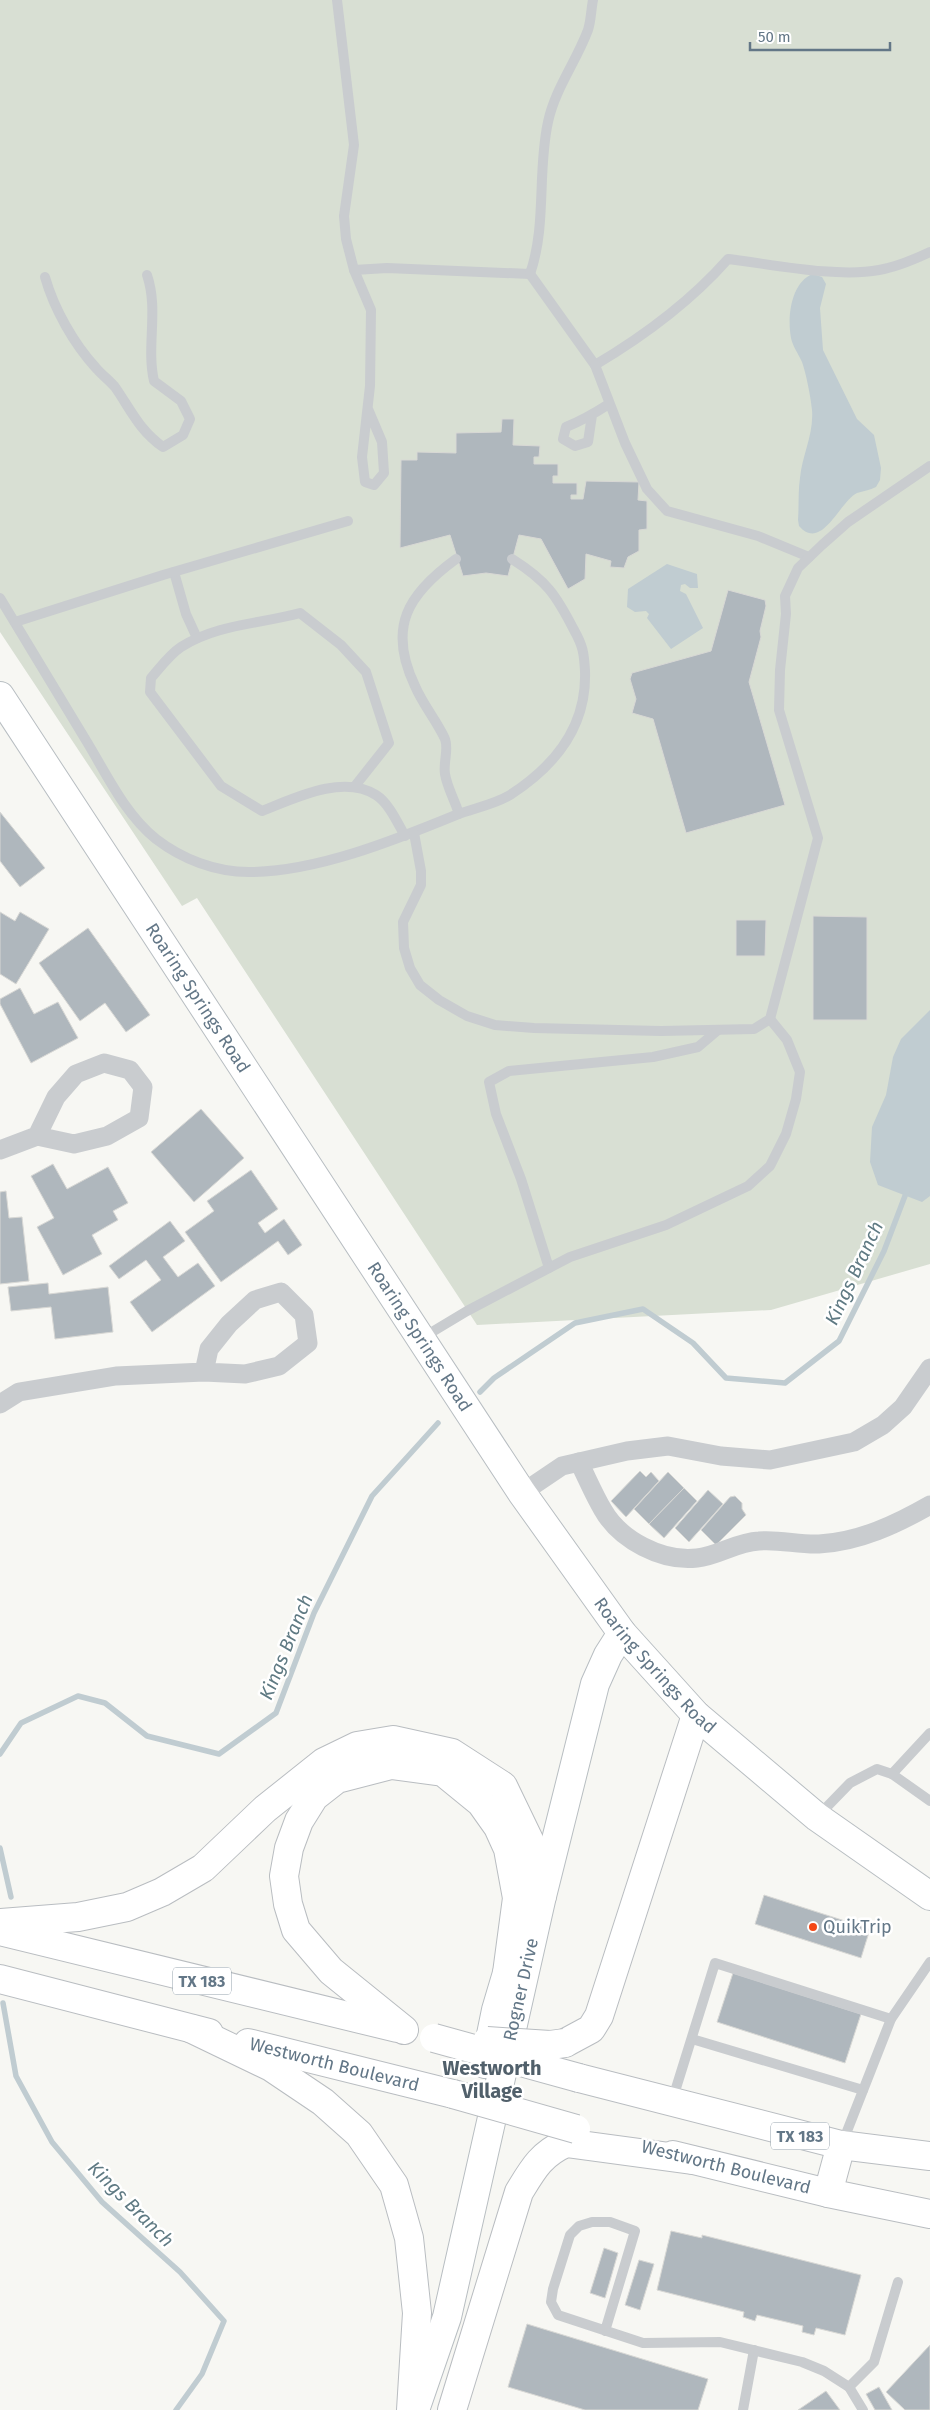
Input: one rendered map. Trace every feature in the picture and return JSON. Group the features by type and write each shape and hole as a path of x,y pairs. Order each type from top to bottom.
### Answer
{"main road":[{"name":"Roaring Springs Road","path":"0,696 522,1493 622,1633 696,1715 818,1817 930,1896"},
{"name":"Rogner Drive","path":"413,2410 447,2317 542,1896 594,1684 608,1655 622,1633"},
{"path":"434,2038 550,2045 565,2043 591,2029 599,2016 696,1715"},
{"path":"0,1923 78,1918 127,1907 162,1892 203,1868 265,1808 324,1762 357,1746 393,1740 452,1753 503,1786 530,1842 542,1896"},
{"name":"Rogner Drive","path":"404,2030 331,1971 296,1930 288,1904 284,1876 289,1848 299,1821 314,1798 337,1779 391,1765 443,1772 481,1803 498,1827 508,1849 517,1898 506,1973 496,2010 413,2410"},
{"name":"TX 183","path":"0,1931 404,2030 579,2078 841,2145 930,2156"},
{"name":"Westworth Boulevard","path":"0,1980 453,2094 692,2160 828,2193 930,2214"},
{"path":"192,2029 271,2067 323,2102 359,2134 394,2185 409,2238 418,2313 413,2410"},
{"path":"452,2410 519,2192 533,2168 550,2150 566,2144 692,2160"},
{"path":"828,2193 841,2145"},
{"path":"887,2206 930,2219"}],"street":[{"path":"0,1150 37,1136 74,1144 107,1136 139,1118 144,1087 130,1070 104,1063 76,1074 56,1097 37,1136"},
{"path":"0,1404 19,1392 116,1376 204,1372 245,1374 280,1366 308,1344 304,1315 281,1292 256,1300 229,1324 209,1349 204,1372"},
{"path":"522,1493 562,1466 627,1451 668,1446 721,1456 770,1460 854,1442 883,1425 903,1407 927,1378"},
{"path":"579,1462 603,1511 629,1539 656,1552 678,1559 698,1558 743,1542 761,1540 821,1544 847,1539 874,1532 930,1505"}],"lane":[{"path":"337,0 354,145 344,216 346,239 354,270 371,310 372,350 362,458 365,482 374,485 384,473 382,442 368,409"},
{"path":"530,274 536,258 542,193 542,156 548,120 559,88 589,28 593,0"},
{"path":"595,365 623,348 680,306 728,259 830,271 877,271 904,264 930,252"},
{"path":"354,270 387,268 530,274"},
{"path":"530,274 595,365 609,404 647,489 667,511 758,536 810,557"},
{"path":"45,277 52,296 78,345 95,368 113,385 147,436 162,447 183,434 190,420 181,401 154,381 150,362 154,305 147,276"},
{"path":"592,415 609,404"},
{"path":"355,786 388,743 366,672 341,645 300,613 283,618 224,628 197,638 179,648 150,678 150,692 221,786 262,811 317,791 355,786 378,796 410,834 421,870 421,885 403,922 404,948 410,968 420,985 439,1000 467,1016 495,1025 563,1029 754,1029 770,1019 818,838 779,710 780,670 786,614 785,596 798,568 848,522 930,466"},
{"path":"15,622 174,572 348,521"},
{"path":"456,559 419,590 408,610 402,636 406,662 415,686 446,741 445,773 459,814"},
{"path":"0,598 125,806 155,838 183,856 217,869 249,872 292,868 360,851 484,806 508,796 539,773 562,750 580,716 586,692 583,646 552,590 535,573 512,559"},
{"path":"174,572 186,614 197,638"},
{"path":"421,1339 467,1311 570,1257 666,1226 704,1208 748,1186 770,1166 786,1134 796,1099 800,1072 788,1040 770,1019"},
{"path":"549,1268 521,1179 496,1114 489,1082 510,1071 653,1057 698,1047 718,1030"},
{"path":"892,1774 930,1733"},
{"path":"818,1817 850,1784 876,1769 892,1774 930,1801"},
{"path":"841,2145 891,2019 930,1962"},
{"path":"672,2102 715,1964 891,2019"},
{"path":"692,2038 863,2090"},
{"path":"606,2331 635,2231 610,2222 592,2222 579,2226 570,2235 552,2289 550,2302 558,2315 606,2331 642,2342 720,2342 824,2370 849,2387 863,2410"},
{"path":"849,2387 874,2362 898,2282"},
{"path":"743,2410 754,2350"}],"shaded area":[{"path":"0,0 930,0 930,1264 771,1310 477,1325 197,898 182,906 0,632"},
{"path":"813,274 822,277 826,284 820,308 823,350 857,419 874,435 881,468 880,480 876,487 857,493 850,498 830,523 815,533 807,532 799,526 798,520 800,478 810,436 812,410 804,367 793,344 790,330 790,311 795,292 806,278"},
{"path":"667,564 697,574 698,588 690,588 685,584 681,585 680,591 686,594 703,628 671,649 647,618 649,614 646,611 635,612 627,607 628,589"},
{"path":"930,1010 930,1196 922,1202 878,1185 870,1162 872,1127 886,1095 893,1057 901,1039"}],"building":[{"path":"502,419 514,419 513,445 540,446 539,457 534,457 534,464 558,464 558,476 553,476 553,483 577,483 577,495 571,495 571,499 583,499 586,481 639,482 638,500 647,501 647,529 639,530 639,551 628,557 624,568 610,567 611,561 586,554 585,579 568,589 541,539 519,535 508,576 486,573 463,576 450,535 400,548 401,460 417,460 417,452 456,453 456,433 501,432"},
{"path":"728,590 765,600 766,606 760,631 761,637 749,682 785,805 686,833 653,719 632,713 636,699 630,679 632,673 711,651"},
{"path":"0,812 45,868 20,887 0,861"},
{"path":"0,912 15,921 20,912 49,929 16,984 0,974"},
{"path":"813,916 867,917 867,1020 813,1020"},
{"path":"736,920 766,920 765,956 736,956"},
{"path":"88,928 150,1015 126,1032 105,1003 80,1021 39,963"},
{"path":"20,988 34,1014 58,1002 78,1038 31,1063 0,1004 0,999"},
{"path":"201,1109 244,1158 194,1202 151,1152"},
{"path":"53,1164 67,1189 108,1167 128,1203 113,1211 118,1220 92,1235 102,1254 63,1275 37,1227 54,1218 31,1176"},
{"path":"251,1170 278,1209 258,1223 265,1233 284,1219 302,1245 288,1255 278,1241 221,1282 185,1232 214,1211 207,1201"},
{"path":"6,1191 9,1218 22,1217 29,1281 0,1284 0,1192"},
{"path":"170,1221 185,1241 163,1257 178,1277 198,1263 215,1286 152,1332 130,1302 161,1280 146,1260 119,1279 109,1266"},
{"path":"48,1283 49,1294 108,1287 113,1332 55,1339 51,1307 11,1311 8,1287"},
{"path":"640,1471 646,1477 651,1472 659,1481 626,1517 611,1501"},
{"path":"668,1472 684,1488 649,1524 634,1509"},
{"path":"684,1488 697,1501 664,1538 649,1524"},
{"path":"708,1490 723,1504 689,1542 675,1528"},
{"path":"735,1496 742,1503 742,1509 746,1515 716,1545 701,1530 730,1497"},
{"name":"QuikTrip","path":"764,1895 870,1929 861,1958 755,1924"},
{"path":"733,1973 861,2014 845,2063 717,2022"},
{"path":"671,2231 702,2238 702,2235 861,2275 845,2335 816,2328 814,2335 802,2332 803,2326 757,2315 755,2321 743,2317 744,2312 657,2290"},
{"path":"604,2248 618,2253 605,2298 590,2293"},
{"path":"639,2260 654,2264 640,2310 625,2305"},
{"path":"527,2324 708,2379 698,2410 585,2410 508,2387"},
{"path":"930,2345 930,2410 905,2410 886,2392"},
{"path":"879,2387 892,2410 875,2410 866,2394"},
{"path":"826,2391 840,2410 798,2410"}],"waterway":[{"name":"Kings Branch","path":"480,1392 494,1378 575,1323 643,1309 693,1343 726,1378 785,1383 839,1341 884,1251 908,1188"},
{"name":"Kings Branch","path":"0,1754 21,1723 78,1696 105,1703 147,1736 219,1754 276,1713 314,1613 372,1496 438,1423"},
{"name":"Kings Branch","path":"0,1848 11,1897"},
{"name":"Kings Branch","path":"3,2003 16,2076 52,2142 102,2202 180,2272 224,2321 202,2374 176,2410"}],"place":[{"name":"QuikTrip","path":"813,1927"}],"district":[{"name":"Westworth Village","path":"492,2080"}]}
